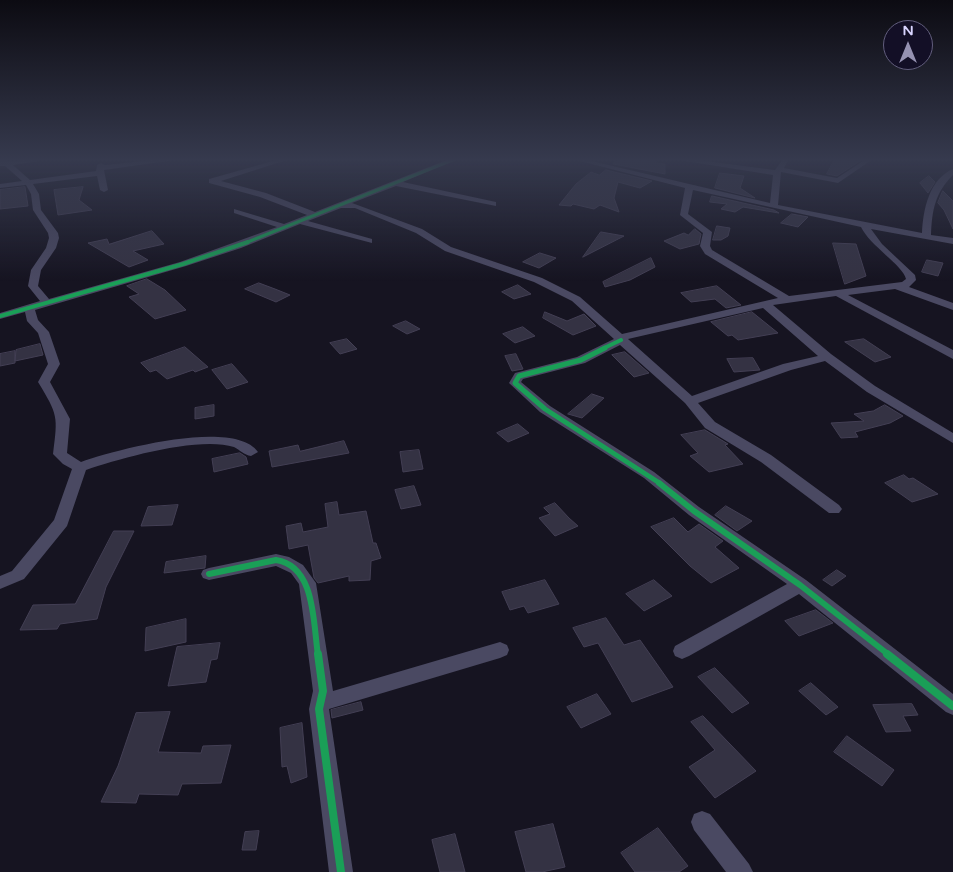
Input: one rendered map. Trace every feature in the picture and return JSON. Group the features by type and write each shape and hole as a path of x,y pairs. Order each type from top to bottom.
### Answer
{"street":[{"path":"38,200 37,210 53,233 54,238 51,248 36,270 33,286 47,304"},
{"path":"275,200 315,215"},
{"path":"0,316 183,264 238,246 340,205 354,203 361,200"},
{"path":"473,200 493,204"},
{"path":"687,200 684,215 708,232 706,246 708,252 718,260 786,299"},
{"path":"744,200 865,226 953,241"},
{"path":"774,206 775,200"},
{"path":"926,237 928,203 930,200"},
{"path":"354,203 419,231 448,249 548,285 576,299 690,401 701,417 730,439 756,452 834,509"},
{"path":"237,211 284,227"},
{"path":"299,221 370,241"},
{"path":"865,226 868,234 910,275 911,280 899,287 764,303 620,339 581,360 519,376 516,378 515,383 545,409 649,475 694,511 800,586 953,706"},
{"path":"899,287 953,307"},
{"path":"839,294 953,355"},
{"path":"764,303 827,357 871,389 953,439"},
{"path":"29,309 33,321 43,332 54,364 44,382 54,394 56,407 64,421 60,454 68,461 80,467 96,461 189,441 238,441 246,445 251,452"},
{"path":"690,401 787,367 827,357"},
{"path":"0,583 18,575 61,522 80,467"},
{"path":"209,574 276,560 283,561 297,570 307,583 322,691 320,703 341,872"},
{"path":"682,651 800,586"},
{"path":"320,703 500,650"},
{"path":"702,822 741,872"}],"building":[{"path":"0,200 27,200 28,206 0,209"},
{"path":"56,200 79,200 92,210 58,215"},
{"path":"563,200 615,200 619,212 600,205 594,209 573,204 571,206 559,205"},
{"path":"711,200 728,200 774,210 779,213 743,207 735,212 721,209 727,204 710,202"},
{"path":"939,200 953,201 953,229 944,210 938,203"},
{"path":"792,214 808,217 798,227 781,223"},
{"path":"717,226 730,228 728,236 721,240 713,240"},
{"path":"695,229 701,234 699,244 680,249 664,241 684,233 688,235"},
{"path":"152,231 164,244 133,251 148,260 129,267 88,243 107,239 109,244"},
{"path":"601,232 624,236 583,257"},
{"path":"833,243 856,244 866,276 845,284"},
{"path":"540,253 556,258 539,268 523,262"},
{"path":"651,258 655,267 630,280 605,287 603,282"},
{"path":"927,260 943,263 938,276 922,272"},
{"path":"147,279 165,290 186,310 155,319 129,297 139,294 127,286"},
{"path":"259,283 290,295 276,302 245,289"},
{"path":"518,285 531,294 514,299 502,292"},
{"path":"717,286 741,305 726,308 715,299 691,302 681,293"},
{"path":"545,312 567,321 584,314 596,326 573,335 543,318"},
{"path":"752,312 778,333 738,340 732,335 728,336 711,322"},
{"path":"406,321 420,329 407,334 393,326"},
{"path":"523,327 535,336 515,343 503,334"},
{"path":"347,339 357,349 340,354 330,343"},
{"path":"864,339 891,357 875,362 845,342"},
{"path":"40,344 43,355 15,361 16,350"},
{"path":"185,347 208,367 167,379 156,370 150,372 141,363"},
{"path":"15,351 15,363 0,366 0,354"},
{"path":"625,352 649,373 634,377 612,355"},
{"path":"516,354 523,369 512,371 505,356"},
{"path":"753,358 760,370 734,372 727,359"},
{"path":"232,364 248,382 227,389 212,370"},
{"path":"592,394 604,398 582,418 568,414"},
{"path":"214,405 214,416 195,419 195,408"},
{"path":"885,405 903,416 890,423 855,432 858,437 841,438 831,423 864,421 854,414 873,411"},
{"path":"518,424 529,433 508,442 497,433"},
{"path":"705,430 728,444 725,445 743,464 709,472 690,456 698,453 681,435"},
{"path":"344,441 349,453 272,467 269,451 298,445 300,451"},
{"path":"419,450 423,469 403,472 400,452"},
{"path":"240,453 246,457 248,464 214,472 212,459"},
{"path":"904,475 909,479 913,478 938,494 912,502 885,483"},
{"path":"414,486 421,505 401,509 395,490"},
{"path":"337,502 339,515 366,511 373,543 376,543 381,558 371,561 370,580 349,581 349,576 318,583 314,578 308,545 289,549 286,526 301,523 303,532 328,527 325,504"},
{"path":"555,503 578,526 555,536 539,518 550,514 544,508"},
{"path":"178,505 172,525 141,526 148,507"},
{"path":"726,506 752,521 737,531 715,515"},
{"path":"674,518 688,532 699,524 723,541 715,547 739,568 711,583 690,566 651,527"},
{"path":"114,531 134,531 106,587 97,619 60,624 57,629 20,630 33,605 75,604"},
{"path":"206,556 205,568 164,573 166,562"},
{"path":"837,570 846,576 832,586 823,580"},
{"path":"545,580 559,604 528,613 524,606 510,610 502,592"},
{"path":"654,580 672,596 644,611 626,594"},
{"path":"816,610 833,623 799,636 785,621"},
{"path":"606,618 624,645 640,640 673,687 632,702 598,643 584,647 573,628"},
{"path":"186,619 186,642 145,651 146,628"},
{"path":"220,643 217,659 211,660 206,682 168,686 177,647"},
{"path":"715,668 749,703 732,713 698,677"},
{"path":"811,683 838,707 826,715 799,691"},
{"path":"597,694 611,714 581,728 567,707"},
{"path":"361,702 363,710 332,718 331,710"},
{"path":"912,704 918,715 903,716 911,731 886,732 873,705"},
{"path":"170,712 158,752 201,753 203,746 231,745 221,783 182,784 178,795 139,794 136,803 101,802 118,766 136,713"},
{"path":"703,716 756,771 715,798 689,767 715,750 691,722"},
{"path":"302,723 307,777 291,783 287,766 282,767 280,728"},
{"path":"847,736 894,770 882,786 834,752"},
{"path":"553,824 565,867 542,872 526,872 515,832"},
{"path":"658,828 688,866 679,872 635,872 621,853"},
{"path":"259,831 256,850 242,850 245,832"},
{"path":"455,834 465,872 440,872 432,840"}],"cycle path":[{"path":"0,316 183,264 238,246 354,200"},
{"path":"621,340 581,360 519,376 516,378 515,383 545,409 649,475 694,511 800,585 953,706"},
{"path":"209,574 276,560 283,561 297,569 307,583 323,691 319,709 341,872"}]}
